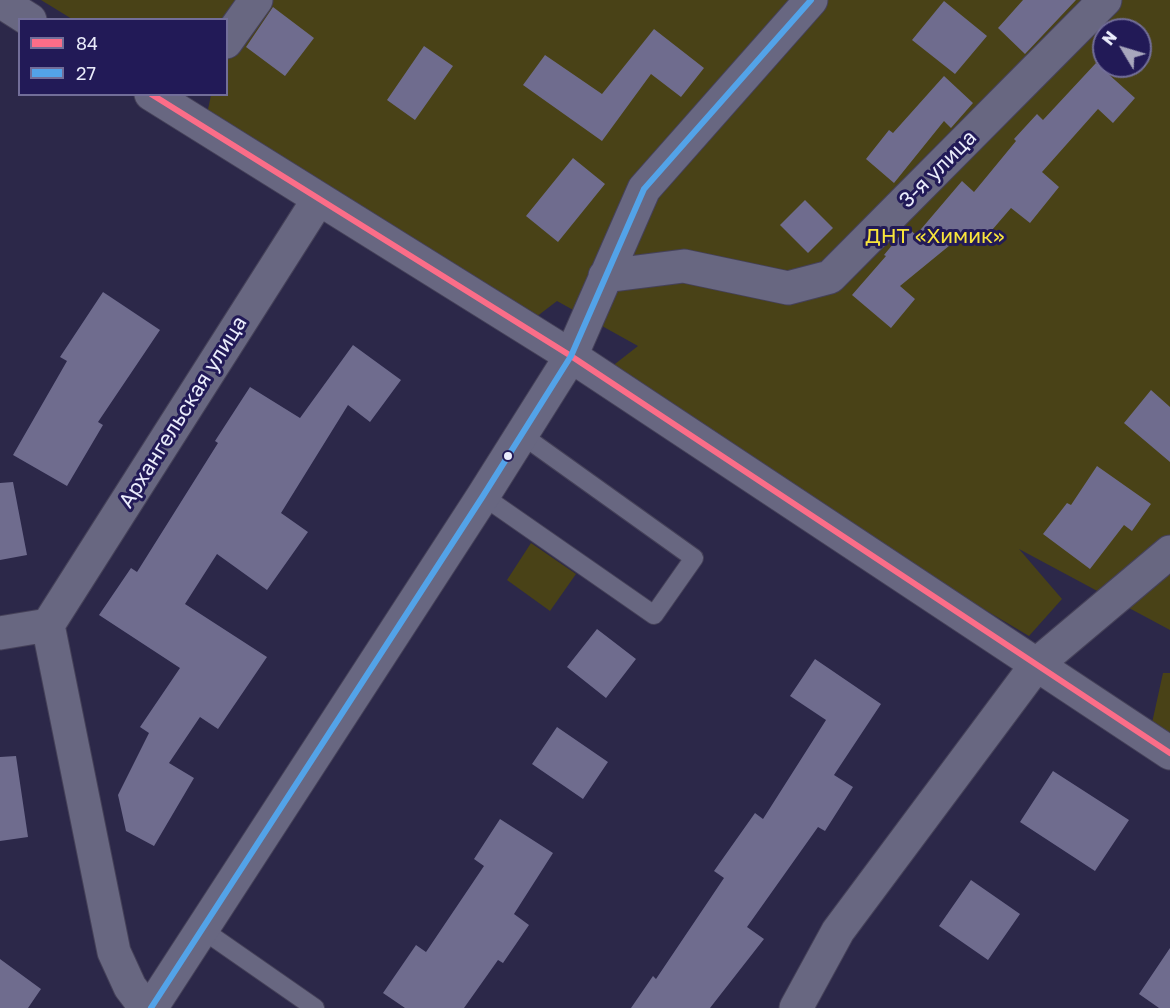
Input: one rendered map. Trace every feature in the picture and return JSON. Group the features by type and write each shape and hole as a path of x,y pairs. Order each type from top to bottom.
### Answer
{"street":[{"path":"228,39 256,0"},
{"path":"151,1008 483,496 571,356 644,189 811,0"},
{"name":"3-я улица","path":"605,276 684,266 788,288 830,277 1105,0"},
{"path":"0,1 27,18"},
{"path":"172,100 318,200 571,356 1170,753"},
{"name":"Архангельская улица","path":"48,625 318,200"},
{"path":"796,1008 838,931 1037,664 1170,552"},
{"path":"0,633 48,625 114,952 130,987 146,1008"}],"lane":[{"path":"483,496 654,615 693,558 522,435"},
{"path":"202,930 315,1008"}],"green space":[{"name":"ДНТ «Химик»","path":"41,0 1170,0 1170,630 1019,549 1062,599 1029,636 612,388 606,371 638,346 557,301 527,324 207,114 211,96 228,96 228,18 70,18"},
{"path":"531,543 576,574 550,611 507,580"},
{"path":"1163,673 1170,673 1170,745 1150,732"}],"building":[{"path":"1023,0 1076,0 1025,54 998,28"},
{"path":"944,1 987,36 955,74 912,40"},
{"path":"273,7 314,38 285,76 246,47"},
{"path":"654,29 704,68 681,97 651,74 602,141 523,85 545,55 602,94"},
{"path":"424,46 453,66 415,120 387,100"},
{"path":"1092,67 1092,78 1113,78 1135,98 1113,123 1098,109 1042,172 1059,187 1030,223 1011,208 980,244 966,232 900,286 915,299 891,328 852,295 886,256 884,255 907,227 916,235 962,181 974,192 1016,141 1014,139 1037,114 1043,120"},
{"path":"944,76 973,103 951,128 944,121 894,183 866,159 889,130 893,133"},
{"path":"573,158 605,184 558,242 526,216"},
{"path":"805,200 833,228 808,253 780,225"},
{"path":"103,292 160,330 98,422 103,425 67,486 13,455 67,361 60,357"},
{"path":"353,345 401,380 370,422 348,405 281,513 308,532 267,590 217,554 185,604 267,657 218,729 200,717 169,763 194,778 154,846 126,831 118,795 149,733 140,727 180,668 99,615 131,568 137,572 218,443 215,441 250,387 300,418"},
{"path":"1151,390 1170,407 1170,462 1124,423"},
{"path":"1097,466 1151,504 1132,531 1124,525 1090,569 1043,534 1067,503 1071,505"},
{"path":"13,482 27,555 0,560 0,483"},
{"path":"597,629 636,659 606,698 567,667"},
{"path":"815,659 881,704 834,775 853,787 825,831 818,827 747,927 764,939 710,1008 631,1008 653,976 656,979 724,878 714,871 755,813 763,819 826,720 790,696"},
{"path":"557,727 608,762 583,799 532,764"},
{"path":"16,756 28,837 0,841 0,757"},
{"path":"1053,771 1129,820 1095,871 1020,822"},
{"path":"500,819 553,853 514,914 529,925 503,963 498,960 464,1008 405,1008 383,993 416,945 426,952 484,866 474,859"},
{"path":"971,880 1020,914 988,960 939,926"},
{"path":"1170,948 1170,1008 1159,1008 1139,994"},
{"path":"0,959 41,989 28,1008 0,1008"}],"transit line":[{"name":"27","path":"151,1008 483,496 571,356 644,189 811,0"},
{"name":"84","path":"154,96 571,356 1170,753"}]}
